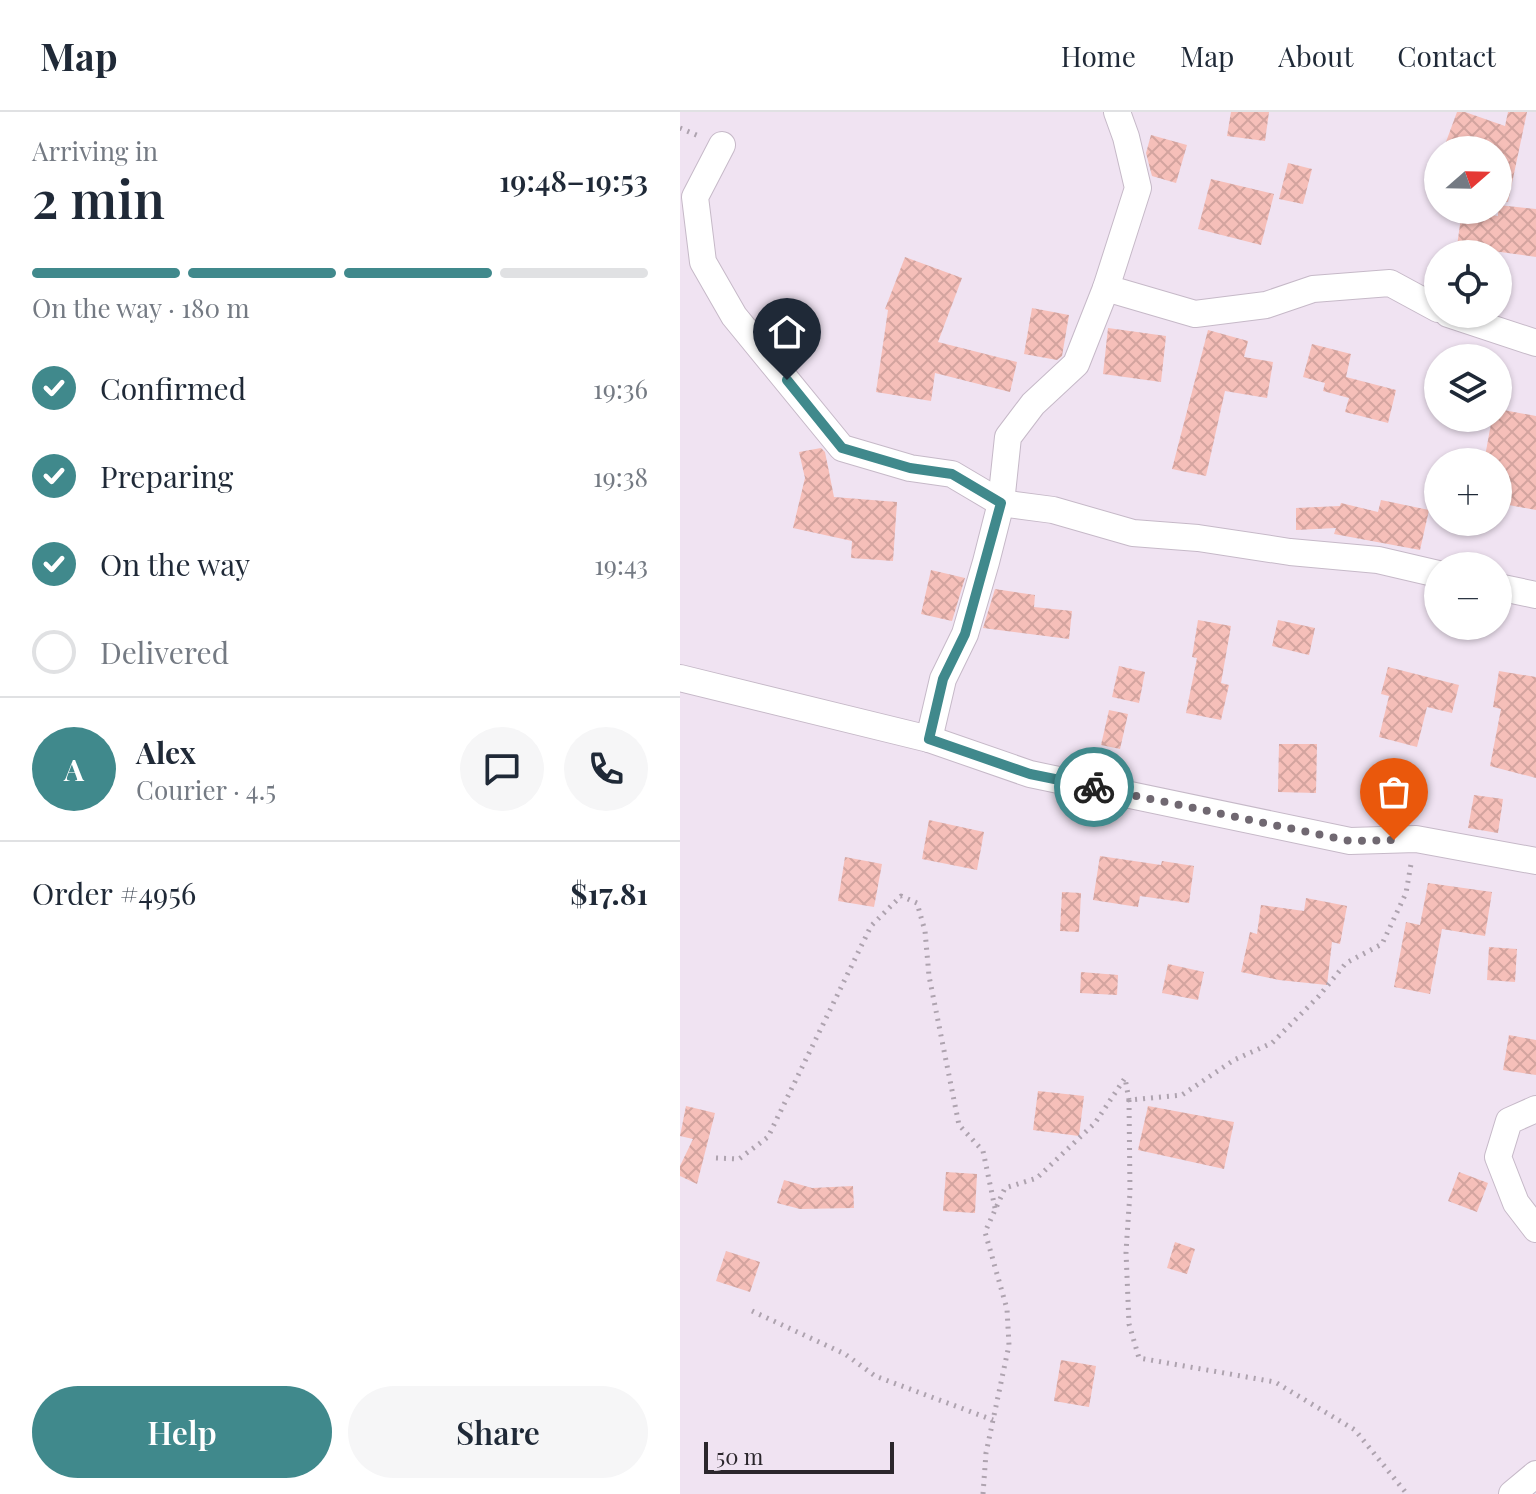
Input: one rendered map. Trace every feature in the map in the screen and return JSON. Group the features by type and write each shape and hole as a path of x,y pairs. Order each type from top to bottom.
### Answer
{"street":[{"path":"929,739 943,679 965,634 1001,503 1008,437 1033,404 1076,364 1106,288 1138,188 1117,112"},
{"path":"722,145 695,197 703,262 734,316 842,448 910,468 952,474 1001,503 1053,510 1133,533 1378,560 1424,571"},
{"path":"1106,288 1195,314 1266,305 1313,289 1390,283 1424,301"},
{"path":"1490,328 1536,343"},
{"path":"1512,590 1536,595"},
{"path":"680,678 929,739 1030,774 1350,841 1416,839 1536,861"},
{"path":"1536,1109 1509,1121 1498,1157 1516,1203 1536,1229"},
{"path":"1512,1494 1536,1474"}],"path":[{"path":"1129,1100 1182,1095 1234,1060 1272,1043 1319,996 1346,963 1382,944 1406,893 1416,839"},
{"path":"716,1158 739,1159 768,1137 871,926 901,896 917,903 925,931 929,976 959,1125 983,1151 995,1209"},
{"path":"983,1494 986,1453 1009,1345 1007,1309 985,1232 1005,1188 1037,1178 1095,1123 1125,1078 1129,1100 1128,1310 1139,1358 1275,1382 1355,1430 1407,1494"},
{"path":"752,1311 845,1354 875,1376 993,1420"}],"building":[{"path":"1231,112 1269,112 1265,141 1227,136"},
{"path":"1457,112 1505,126 1508,112 1527,112 1512,183 1512,136 1448,136"},
{"path":"1151,135 1187,145 1176,183 1152,176 1146,153"},
{"path":"1288,163 1312,169 1303,204 1279,199"},
{"path":"1211,179 1274,194 1261,245 1198,229"},
{"path":"1512,206 1536,209 1536,257 1512,254 1512,240 1458,240 1460,224 1512,224"},
{"path":"905,257 962,278 938,342 1017,362 1010,392 935,373 931,401 876,392 888,310 885,309"},
{"path":"1032,308 1069,315 1062,356 1057,360 1024,354"},
{"path":"1108,328 1166,336 1161,382 1103,374"},
{"path":"1208,330 1248,341 1244,357 1273,362 1267,398 1225,391 1206,476 1172,469"},
{"path":"1312,344 1351,354 1346,377 1396,390 1388,423 1345,412 1349,398 1323,391 1325,383 1303,377"},
{"path":"1512,412 1536,416 1536,510 1512,506 1512,448 1487,448 1489,432 1512,432"},
{"path":"821,448 825,452 834,497 897,502 893,561 851,558 852,541 793,528 805,478 799,452"},
{"path":"1381,500 1424,509 1420,550 1334,534 1336,528 1296,530 1296,508 1340,506 1341,503 1378,512"},
{"path":"931,570 965,578 952,621 921,614"},
{"path":"995,589 1035,595 1034,607 1072,611 1069,639 983,628"},
{"path":"1198,620 1231,626 1221,683 1229,685 1221,720 1186,713 1197,658 1192,657"},
{"path":"1278,620 1315,628 1309,655 1272,646"},
{"path":"1119,666 1145,672 1139,703 1112,697"},
{"path":"1388,667 1459,685 1452,713 1427,707 1417,747 1379,737 1389,696 1381,694"},
{"path":"1499,671 1536,677 1536,778 1490,766 1501,709 1493,707"},
{"path":"1109,710 1128,714 1120,749 1101,745"},
{"path":"1279,744 1317,744 1316,793 1278,792"},
{"path":"1474,795 1503,799 1498,833 1468,828"},
{"path":"929,820 984,832 977,870 922,859"},
{"path":"1100,856 1161,865 1162,861 1194,866 1189,903 1140,896 1138,907 1093,900"},
{"path":"845,857 882,864 874,907 838,901"},
{"path":"1428,883 1492,892 1485,936 1442,929 1430,994 1394,987 1406,922 1420,925"},
{"path":"1062,892 1081,893 1079,932 1060,931"},
{"path":"1306,898 1347,906 1340,944 1332,942 1327,985 1241,972 1250,932 1257,934 1261,905 1304,911"},
{"path":"1489,947 1517,949 1515,982 1487,980"},
{"path":"1168,964 1204,972 1198,1000 1162,993"},
{"path":"1081,972 1118,975 1117,995 1080,993"},
{"path":"1509,1035 1536,1040 1536,1075 1503,1070"},
{"path":"1038,1091 1084,1096 1079,1136 1033,1130"},
{"path":"686,1106 715,1113 697,1184 680,1176 680,1166 693,1139 680,1136"},
{"path":"1148,1106 1234,1122 1224,1169 1138,1150"},
{"path":"946,1172 977,1174 975,1213 943,1211"},
{"path":"1459,1172 1488,1183 1477,1212 1448,1201"},
{"path":"784,1180 812,1188 853,1186 854,1208 800,1209 777,1203"},
{"path":"1175,1242 1195,1249 1187,1274 1167,1268"},
{"path":"726,1251 760,1262 750,1292 716,1281"},
{"path":"1061,1360 1096,1366 1089,1407 1054,1401"}],"way so far":[{"path":"1094,787 1350,841 1394,840"}],"route":[{"path":"787,380 842,448 910,468 952,474 1001,503 965,634 943,679 929,739 1030,774 1094,787"}]}
